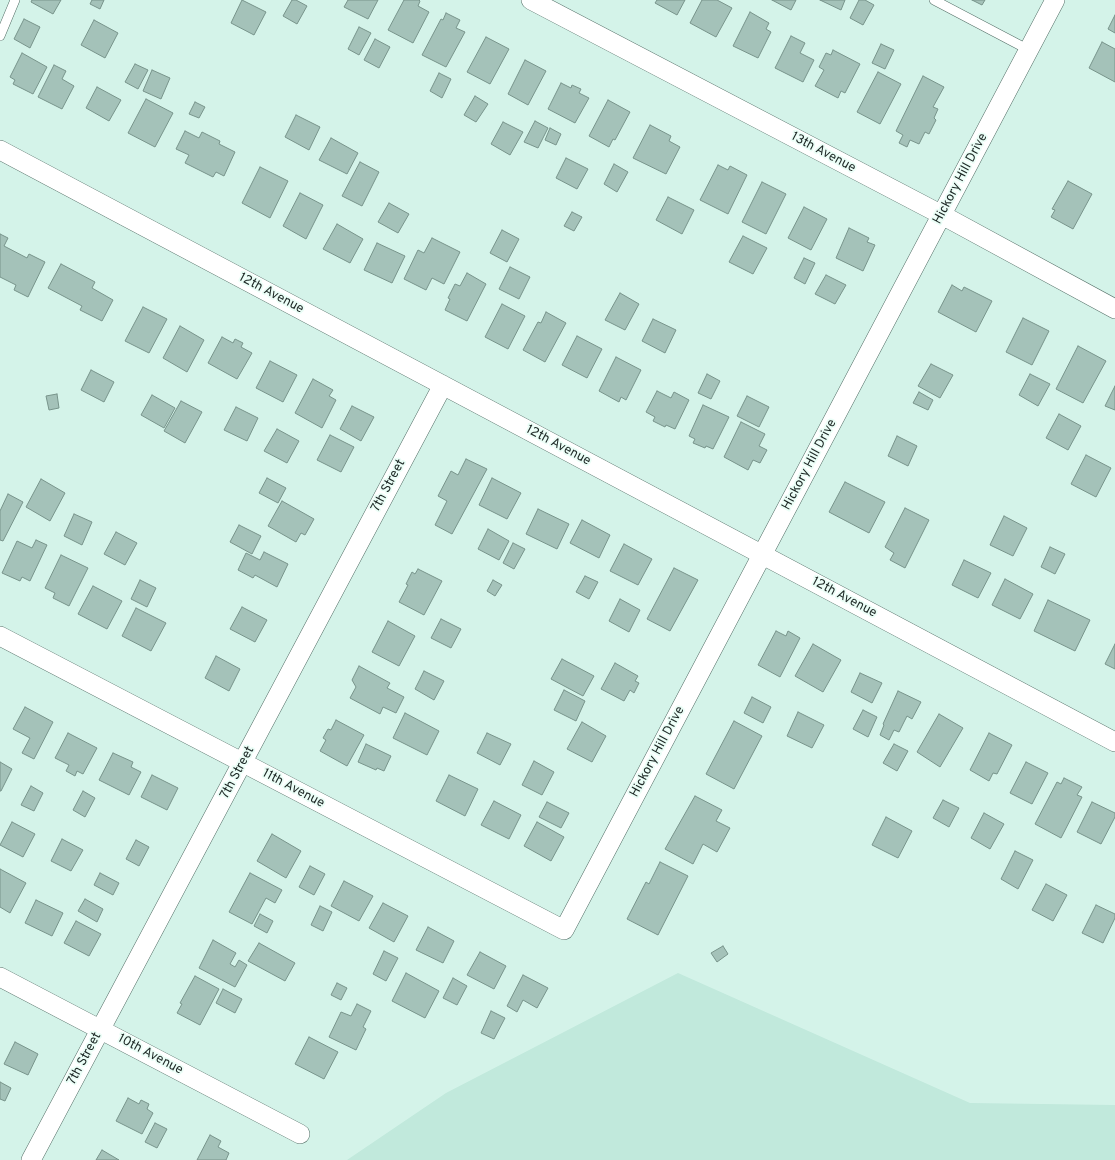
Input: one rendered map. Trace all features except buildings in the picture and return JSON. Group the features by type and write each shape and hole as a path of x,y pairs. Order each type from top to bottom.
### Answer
{"street":[{"name":"13th Avenue","path":"531,0 942,215 1115,309"},
{"name":"Hickory Hill Drive","path":"564,930 1055,0"},
{"name":"12th Avenue","path":"0,150 1115,742"},
{"name":"7th Street","path":"31,1160 443,385"},
{"name":"11th Avenue","path":"0,636 564,930"},
{"name":"10th Avenue","path":"0,977 300,1134"}],"lane":[{"path":"0,36 15,0"},
{"path":"934,0 1029,50"}],"shaded area":[{"path":"678,973 970,1103 1115,1105 1115,1160 347,1160 446,1093"}]}
